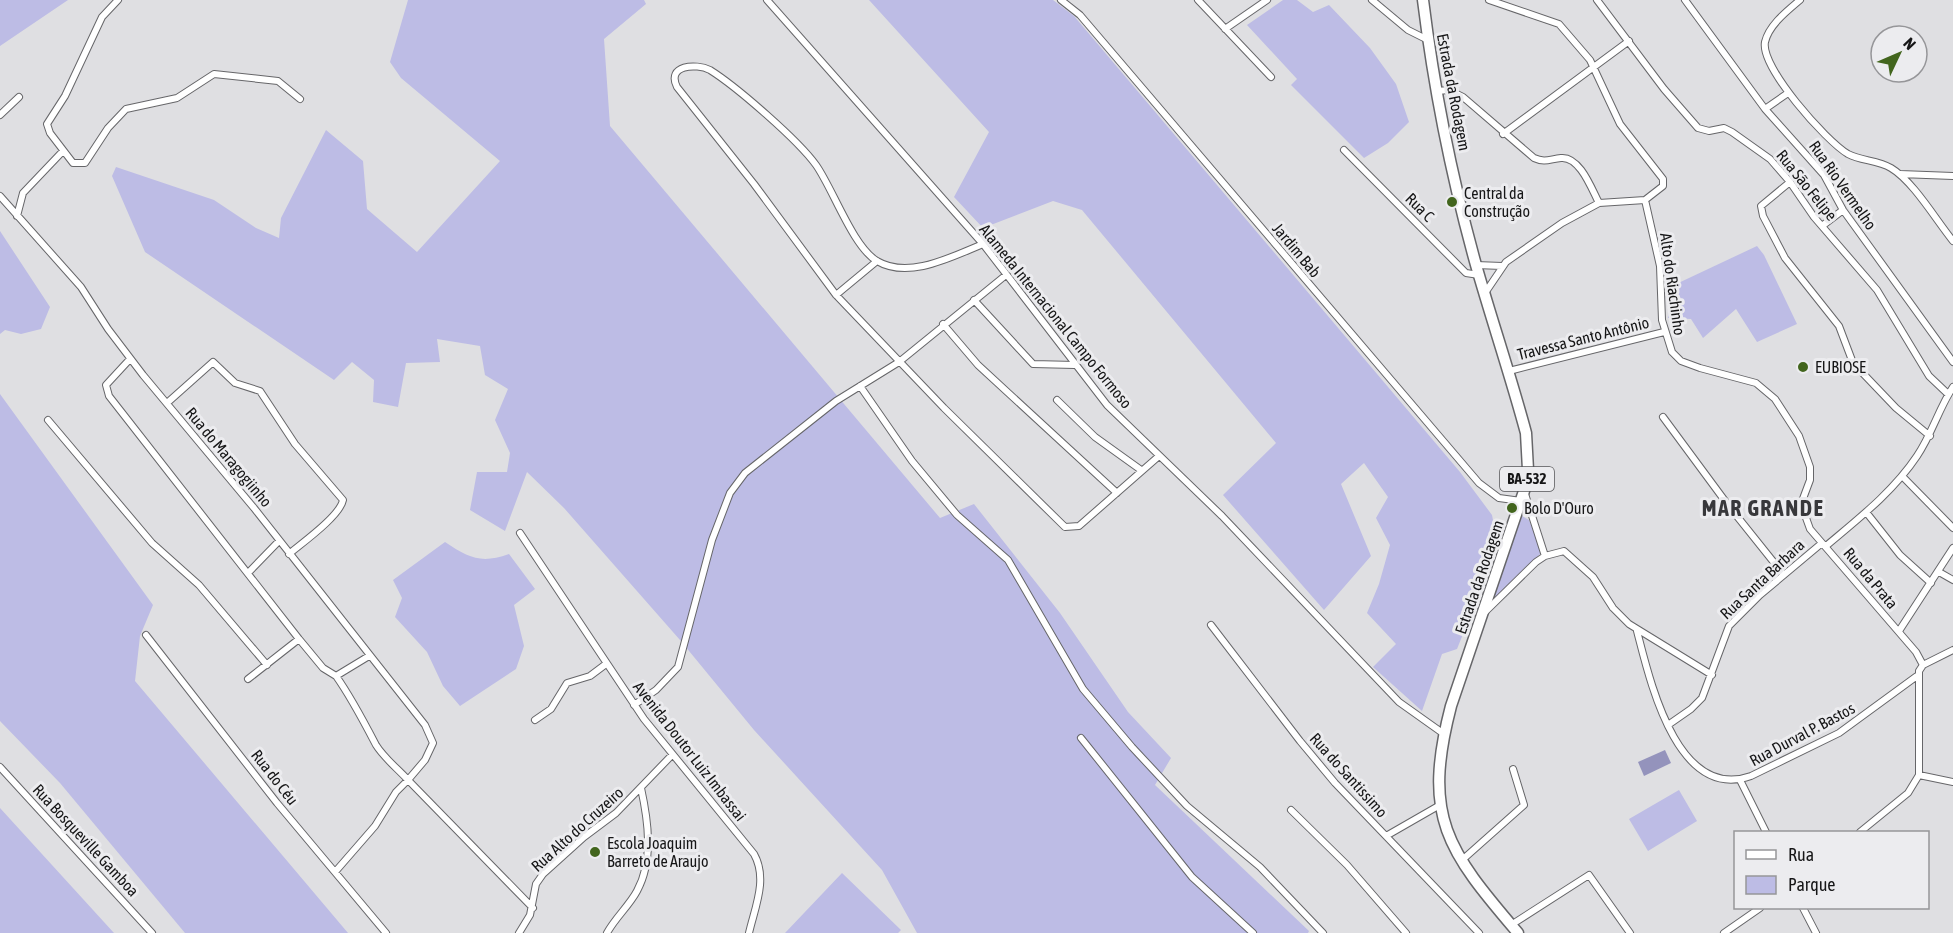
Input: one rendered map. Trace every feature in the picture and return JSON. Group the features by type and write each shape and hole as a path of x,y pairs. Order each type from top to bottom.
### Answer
{"main road":[{"name":"Estrada da Rodagem","path":"1423,0 1437,91 1478,270 1526,433 1528,470 1523,496 1480,617 1444,734 1440,757 1440,805 1447,834 1460,861 1514,930"}],"street":[{"path":"118,0 102,17 65,96 49,120 50,133 73,163 81,165 92,155 108,128 126,109 177,98 216,74 278,81 300,99"},
{"name":"Alameda Internacional Campo Formoso","path":"767,0 983,244 1107,405 1258,553 1399,702 1444,734"},
{"name":"Jardim Bab","path":"1061,0 1080,15 1479,483 1499,498 1523,496"},
{"path":"1198,0 1271,77"},
{"path":"1225,29 1267,0"},
{"path":"1372,0 1408,30 1428,40"},
{"path":"1485,293 1502,266 1534,241 1599,203 1645,200 1663,186 1663,179 1620,124 1593,65 1585,53 1554,21 1489,0"},
{"name":"Rua São Felipe","path":"1597,0 1664,89 1698,128 1706,131 1724,128 1770,159 1822,226 1877,290 1929,376 1948,394"},
{"name":"Rua Rio Vermelho","path":"1685,0 1765,109 1814,162 1843,210 1953,362"},
{"path":"1800,0 1768,33 1764,45 1770,62 1788,93 1843,151 1856,158 1885,165 1900,174 1953,241"},
{"path":"1503,134 1593,65 1629,41"},
{"path":"983,244 946,259 908,268 877,261 862,245 816,165 801,148 720,77 703,67 681,68 675,74 673,80 677,87 754,184 836,295 899,362 1065,527 1079,526 1159,456"},
{"path":"1437,91 1449,90 1463,97 1527,154 1540,161 1570,159 1577,164 1599,203"},
{"path":"1765,109 1788,93"},
{"path":"0,115 19,97"},
{"name":"Rua C","path":"1344,150 1466,273 1478,270"},
{"path":"17,216 23,193 63,151"},
{"path":"1900,174 1953,176"},
{"path":"1790,182 1761,206 1763,216 1782,252 1834,320 1856,367 1896,408 1930,436"},
{"name":"Rua do Maragogiinho","path":"0,196 81,287 130,359 279,541 424,725 433,739 425,760 408,780"},
{"name":"Alto do Riachinho","path":"1645,200 1660,266 1664,332 1671,352 1681,361 1756,382 1775,399 1799,436 1806,454 1810,474 1801,504 1810,529 1824,545"},
{"path":"1822,226 1843,210"},
{"path":"836,295 877,261"},
{"path":"1478,270 1502,266"},
{"path":"634,705 656,690 678,667 712,540 727,501 737,483 756,463 860,386 899,362 1006,275"},
{"path":"974,300 1033,364 1075,365"},
{"path":"943,324 984,371 1117,493"},
{"name":"Travessa Santo Antônio","path":"1509,371 1664,332"},
{"path":"130,359 106,385 108,396 299,639 323,668 336,676 372,733 376,745 533,908"},
{"path":"166,403 213,362 235,383 260,391 269,402 295,444 343,500 342,506 329,520 289,554"},
{"path":"860,386 912,461 957,515 1008,560 1083,689 1187,806 1274,881 1323,933"},
{"name":"Rua Santa Barbara","path":"1668,725 1698,703 1712,675 1729,626 1784,575 1866,513 1902,477 1930,436 1953,387"},
{"path":"1057,400 1095,437 1141,470"},
{"path":"1663,417 1784,575"},
{"path":"48,420 152,543 199,585 267,665"},
{"path":"1902,477 1953,528"},
{"path":"1523,496 1545,556"},
{"path":"1866,513 1900,555 1931,583"},
{"name":"Avenida Doutor Luiz Imbassai","path":"520,533 634,705 760,864 761,883 749,933"},
{"path":"248,573 279,541"},
{"name":"Rua da Prata","path":"1824,545 1916,652 1923,665"},
{"path":"1899,632 1953,548"},
{"path":"1480,617 1545,556 1564,551 1572,555 1598,583 1620,616 1637,631 1658,641 1672,653 1687,658 1712,675"},
{"path":"1939,572 1953,580"},
{"name":"Rua do Santissimo","path":"1211,625 1300,741 1386,836 1479,933"},
{"name":"Rua Durval P. Bastos","path":"1637,631 1656,695 1668,725 1683,750 1702,772 1713,777 1740,780 1839,733 1917,676"},
{"name":"Rua do Céu","path":"146,635 277,803 386,933"},
{"path":"248,680 299,639"},
{"path":"1861,831 1908,793 1919,775 1917,676 1923,665 1953,650"},
{"path":"336,676 369,656"},
{"path":"535,720 551,709 567,683 590,676 606,664"},
{"path":"1081,738 1192,876 1253,933"},
{"name":"Rua Alto do Cruzeiro","path":"519,933 533,908 536,884 543,874 641,789 672,755"},
{"name":"Rua Bosqueville Gamboa","path":"0,767 152,933"},
{"path":"1460,861 1523,806 1524,799 1513,769"},
{"path":"1919,775 1953,782"},
{"path":"335,872 375,826 396,792 408,780"},
{"path":"1740,780 1766,831"},
{"path":"607,933 638,890 644,870 648,828 641,789"},
{"path":"1386,836 1440,805"},
{"path":"1291,810 1347,865 1406,933"},
{"path":"1514,930 1589,875 1630,933"},
{"path":"1724,933 1759,909"},
{"path":"1804,909 1816,933"}],"green space":[{"path":"0,0 68,0 0,46"},
{"path":"408,0 644,0 646,4 604,39 610,126 940,518 974,504 1060,613 1128,712 1171,758 1155,785 1309,931 1308,933 917,933 882,870 754,730 680,640 564,508 527,472 505,531 470,510 477,472 507,472 510,453 495,420 508,389 485,375 480,346 437,339 440,362 406,363 398,407 373,402 374,380 352,362 334,380 145,252 112,176 116,167 214,200 256,228 279,238 281,218 326,130 363,161 367,209 417,252 500,161 401,78 390,62"},
{"path":"869,0 1053,0 1074,16 1460,472 1492,515 1498,546 1457,649 1442,654 1422,711 1373,667 1396,644 1367,613 1379,584 1390,545 1376,518 1388,497 1364,463 1341,484 1371,556 1324,610 1223,495 1276,443 1082,210 1053,201 983,228 954,197 989,132"},
{"path":"1283,0 1297,0 1313,12 1329,5 1370,48 1396,84 1409,122 1388,143 1364,158 1291,85 1297,79 1247,25"},
{"path":"0,231 50,307 41,329 21,334 5,330 0,334"},
{"path":"1757,246 1764,255 1797,324 1757,342 1736,309 1703,338 1691,319 1668,318 1672,286"},
{"path":"0,394 153,605 140,636 135,681 348,933 185,933 60,783 0,721"},
{"path":"1522,516 1529,520 1542,552 1496,599 1493,596"},
{"path":"445,542 476,558 491,559 509,554 535,589 514,605 524,646 516,669 460,706 443,686 427,652 395,617 402,598 393,580"},
{"path":"1679,790 1697,821 1648,851 1629,819"},
{"path":"0,808 114,933 0,933"},
{"path":"842,873 901,930 898,933 785,933"}],"shaded area":[{"path":"1665,750 1671,763 1644,776 1638,762"}],"place":[{"name":"Central da Construção","path":"1452,202"},
{"name":"EUBIOSE","path":"1803,367"},
{"name":"Bolo D'Ouro","path":"1512,508"},
{"name":"Escola Joaquim Barreto de Araujo","path":"595,852"}],"district":[{"name":"MAR GRANDE","path":"1763,508"}]}
